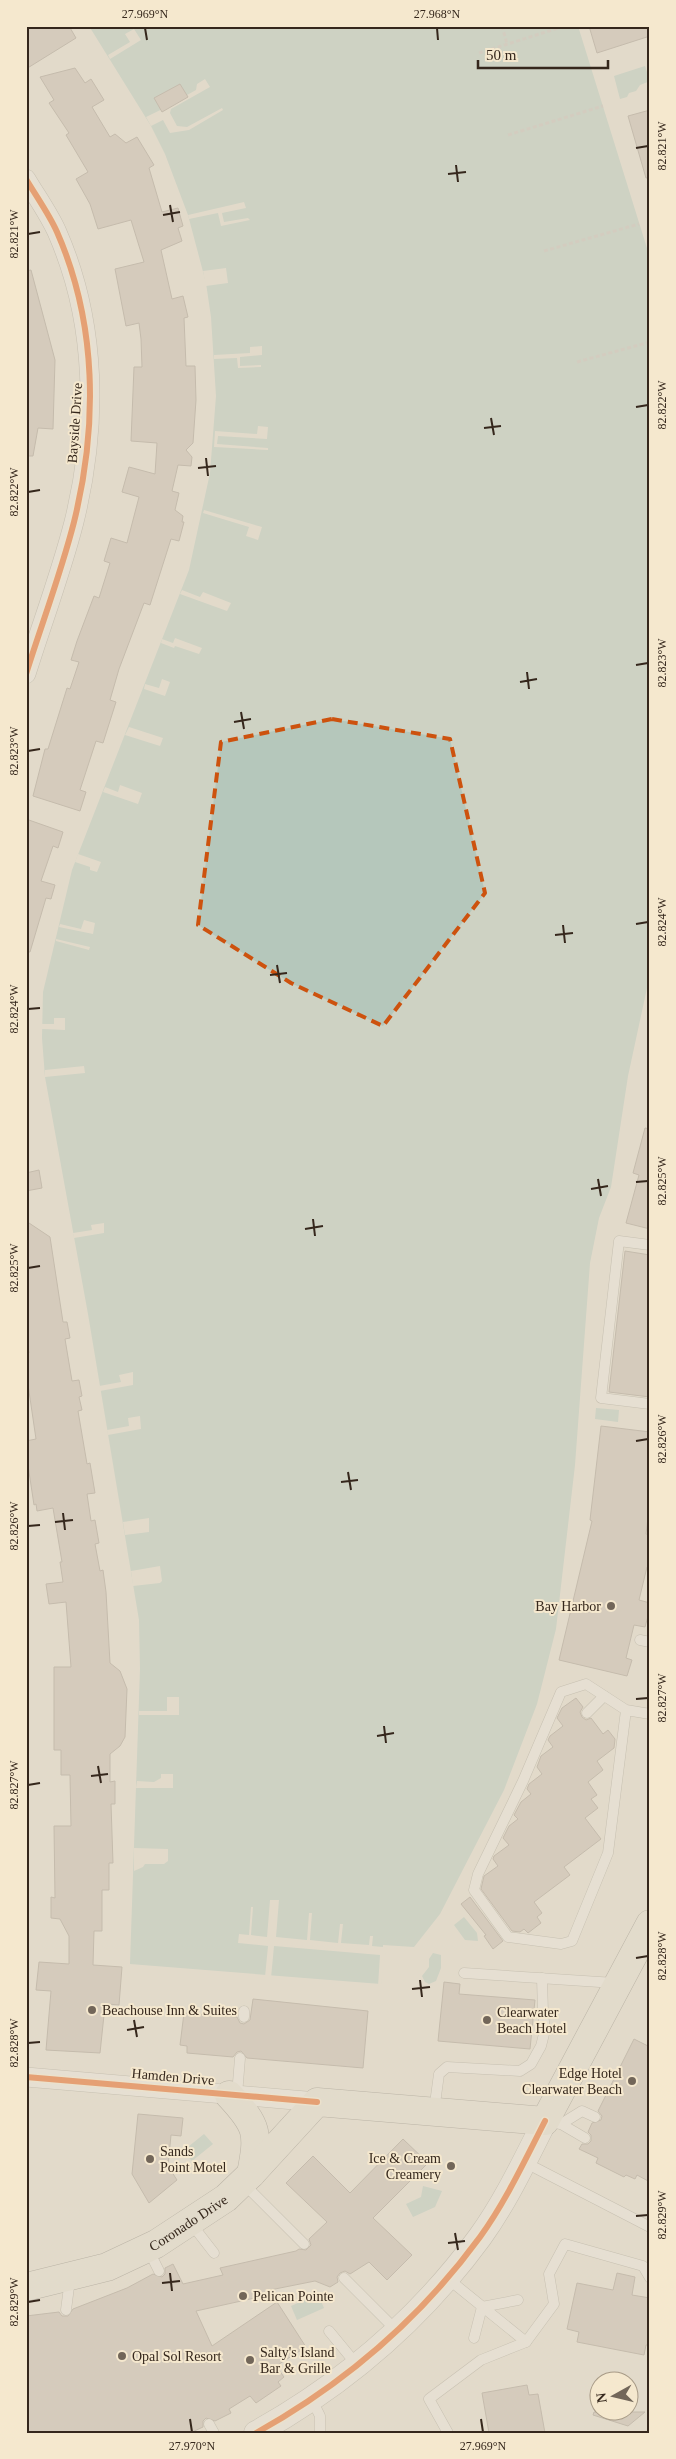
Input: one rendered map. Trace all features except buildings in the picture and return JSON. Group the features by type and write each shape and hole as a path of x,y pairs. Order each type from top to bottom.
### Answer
{"main road":[{"path":"553,2122 618,1983 648,1932"},
{"path":"233,2095 248,2115 255,2129 256,2145 247,2178"},
{"name":"Hamden Drive","path":"317,2102 553,2122"},
{"name":"Coronado Drive","path":"26,2287 70,2278 107,2267 153,2260 190,2222 226,2198 247,2178 317,2102"}],"street":[{"name":"Bayside Drive","path":"26,179 56,230 76,286 89,347 91,398 86,462 74,522 26,674"},
{"name":"Hamden Drive","path":"26,2077 317,2102"},
{"path":"256,2433 358,2366 397,2331 446,2278 480,2236 510,2190 524,2162 553,2122"}],"lane":[{"path":"650,1245 619,1241 601,1398 650,1404"},
{"path":"626,1710 608,1853 572,1940 561,1944 508,1937 496,1913 474,1890 478,1874 561,1692 586,1684 626,1710 650,1714"},
{"path":"587,1713 604,1696"},
{"path":"464,1973 618,1983"},
{"path":"434,2112 439,2074 447,2067 520,2071 530,2064 541,2046 545,2030 542,1978"},
{"path":"233,2095 240,2058"},
{"path":"553,2122 582,2111 595,2117"},
{"path":"553,2122 585,2138"},
{"path":"524,2162 650,2227"},
{"path":"247,2178 304,2244"},
{"path":"190,2222 214,2253"},
{"path":"448,2433 429,2399 481,2360 526,2342 554,2304 549,2274 565,2244 644,2266 650,2278"},
{"path":"66,2310 70,2278"},
{"path":"344,2278 397,2331"},
{"path":"446,2278 526,2342"},
{"path":"482,2307 518,2300"},
{"path":"474,2338 482,2307"},
{"path":"329,2330 358,2366"},
{"path":"311,2398 320,2416 320,2433"}],"path":[{"path":"502,26 507,44"},
{"path":"479,53 565,26"},
{"path":"508,135 603,106"},
{"path":"544,251 639,224"},
{"path":"577,362 650,342"}],"highlighted area":[{"path":"332,719 450,739 485,893 383,1026 291,983 198,925 221,742"}],"shaded area":[{"path":"89,26 578,26 650,258 650,974 628,1076 611,1187 599,1218 590,1263 575,1465 556,1629 537,1704 504,1790 440,1914 414,1947 383,1945 381,1984 130,1964 140,1669 139,1620 88,1314 45,1077 42,1038 43,992 72,870 189,570 210,473 216,396 211,317 206,283 188,215 165,154 151,126"},
{"path":"645,66 650,81 640,85 636,91 629,93 627,97 620,99 614,76"},
{"path":"596,1408 619,1410 618,1422 595,1419"},
{"path":"464,1917 477,1933 478,1941 465,1940 454,1925"},
{"path":"433,1953 441,1955 441,1968 436,1981 429,1984 425,1982 422,1976 429,1967 429,1959"},
{"path":"204,2134 213,2144 192,2161 183,2151"},
{"path":"423,2186 442,2191 435,2207 413,2217 406,2204 421,2197"},
{"path":"318,2294 324,2308 297,2320 291,2306"}],"pier":[{"path":"134,29 141,40 110,59 108,55 130,42 125,34"},
{"path":"205,79 210,87 171,109 170,113 177,126 187,127 222,108 223,110 189,130 170,133 163,120 151,126 146,117 187,97 187,95 196,90 197,84"},
{"path":"244,202 246,208 222,213 224,222 248,218 250,220 221,226 218,213 189,219 188,215"},
{"path":"226,268 228,283 206,286 203,271"},
{"path":"262,346 262,355 240,357 240,366 261,365 261,367 238,368 237,358 214,359 214,355 250,353 250,347"},
{"path":"258,426 268,427 267,439 218,436 217,444 268,448 268,450 214,447 215,431 257,434"},
{"path":"204,510 262,527 258,540 246,536 249,527 203,513"},
{"path":"182,590 200,597 203,592 231,603 227,611 180,594"},
{"path":"175,638 202,648 199,654 161,643 162,639 173,643"},
{"path":"162,679 170,682 165,696 144,689 145,684 159,688"},
{"path":"129,727 163,738 160,746 125,735"},
{"path":"120,785 142,793 138,804 103,792 105,787 118,792"},
{"path":"78,854 101,862 97,872 90,870 90,867 75,862"},
{"path":"84,920 95,923 93,934 59,927 60,924 81,929"},
{"path":"56,939 90,947 89,950 56,941"},
{"path":"54,1018 65,1018 65,1030 42,1029 42,1024 54,1024"},
{"path":"84,1066 85,1073 45,1077 45,1070"},
{"path":"104,1223 104,1233 74,1238 73,1233 92,1230 91,1225"},
{"path":"133,1372 133,1385 100,1391 99,1386 121,1382 119,1375"},
{"path":"140,1416 141,1429 108,1435 107,1430 129,1426 128,1418"},
{"path":"149,1518 149,1532 125,1535 123,1522"},
{"path":"160,1566 162,1581 160,1583 133,1586 131,1571"},
{"path":"167,1697 179,1697 179,1715 139,1715 139,1711 167,1711"},
{"path":"161,1774 173,1774 173,1788 136,1788 137,1781 154,1782 161,1778"},
{"path":"134,1848 168,1849 168,1861 164,1864 145,1864 134,1871"},
{"path":"270,1900 279,1900 276,1937 307,1940 309,1913 312,1913 310,1940 338,1943 340,1924 343,1924 341,1943 369,1945 370,1936 373,1936 372,1946 386,1947 381,1986 378,1986 380,1955 274,1946 271,1978 265,1977 268,1946 238,1943 239,1934 249,1935 251,1907 253,1907 251,1935 267,1937"}],"cycle path":[{"path":"26,179 54,225 70,267 80,302 90,375 90,412 82,485 69,541 26,674"},
{"path":"26,2077 317,2102"},
{"path":"256,2433 320,2393 350,2371 406,2322 432,2295 480,2237 515,2180 545,2121"}],"place":[{"name":"Bay Harbor","path":"611,1606"},
{"name":"Beachouse Inn & Suites","path":"92,2010"},
{"name":"Clearwater Beach Hotel","path":"487,2020"},
{"name":"Edge Hotel Clearwater Beach","path":"632,2081"},
{"name":"Sands Point Motel","path":"150,2159"},
{"name":"Ice & Cream Creamery","path":"451,2166"},
{"name":"Pelican Pointe","path":"243,2296"},
{"name":"Opal Sol Resort","path":"122,2356"},
{"name":"Salty's Island Bar & Grille","path":"250,2360"}]}
